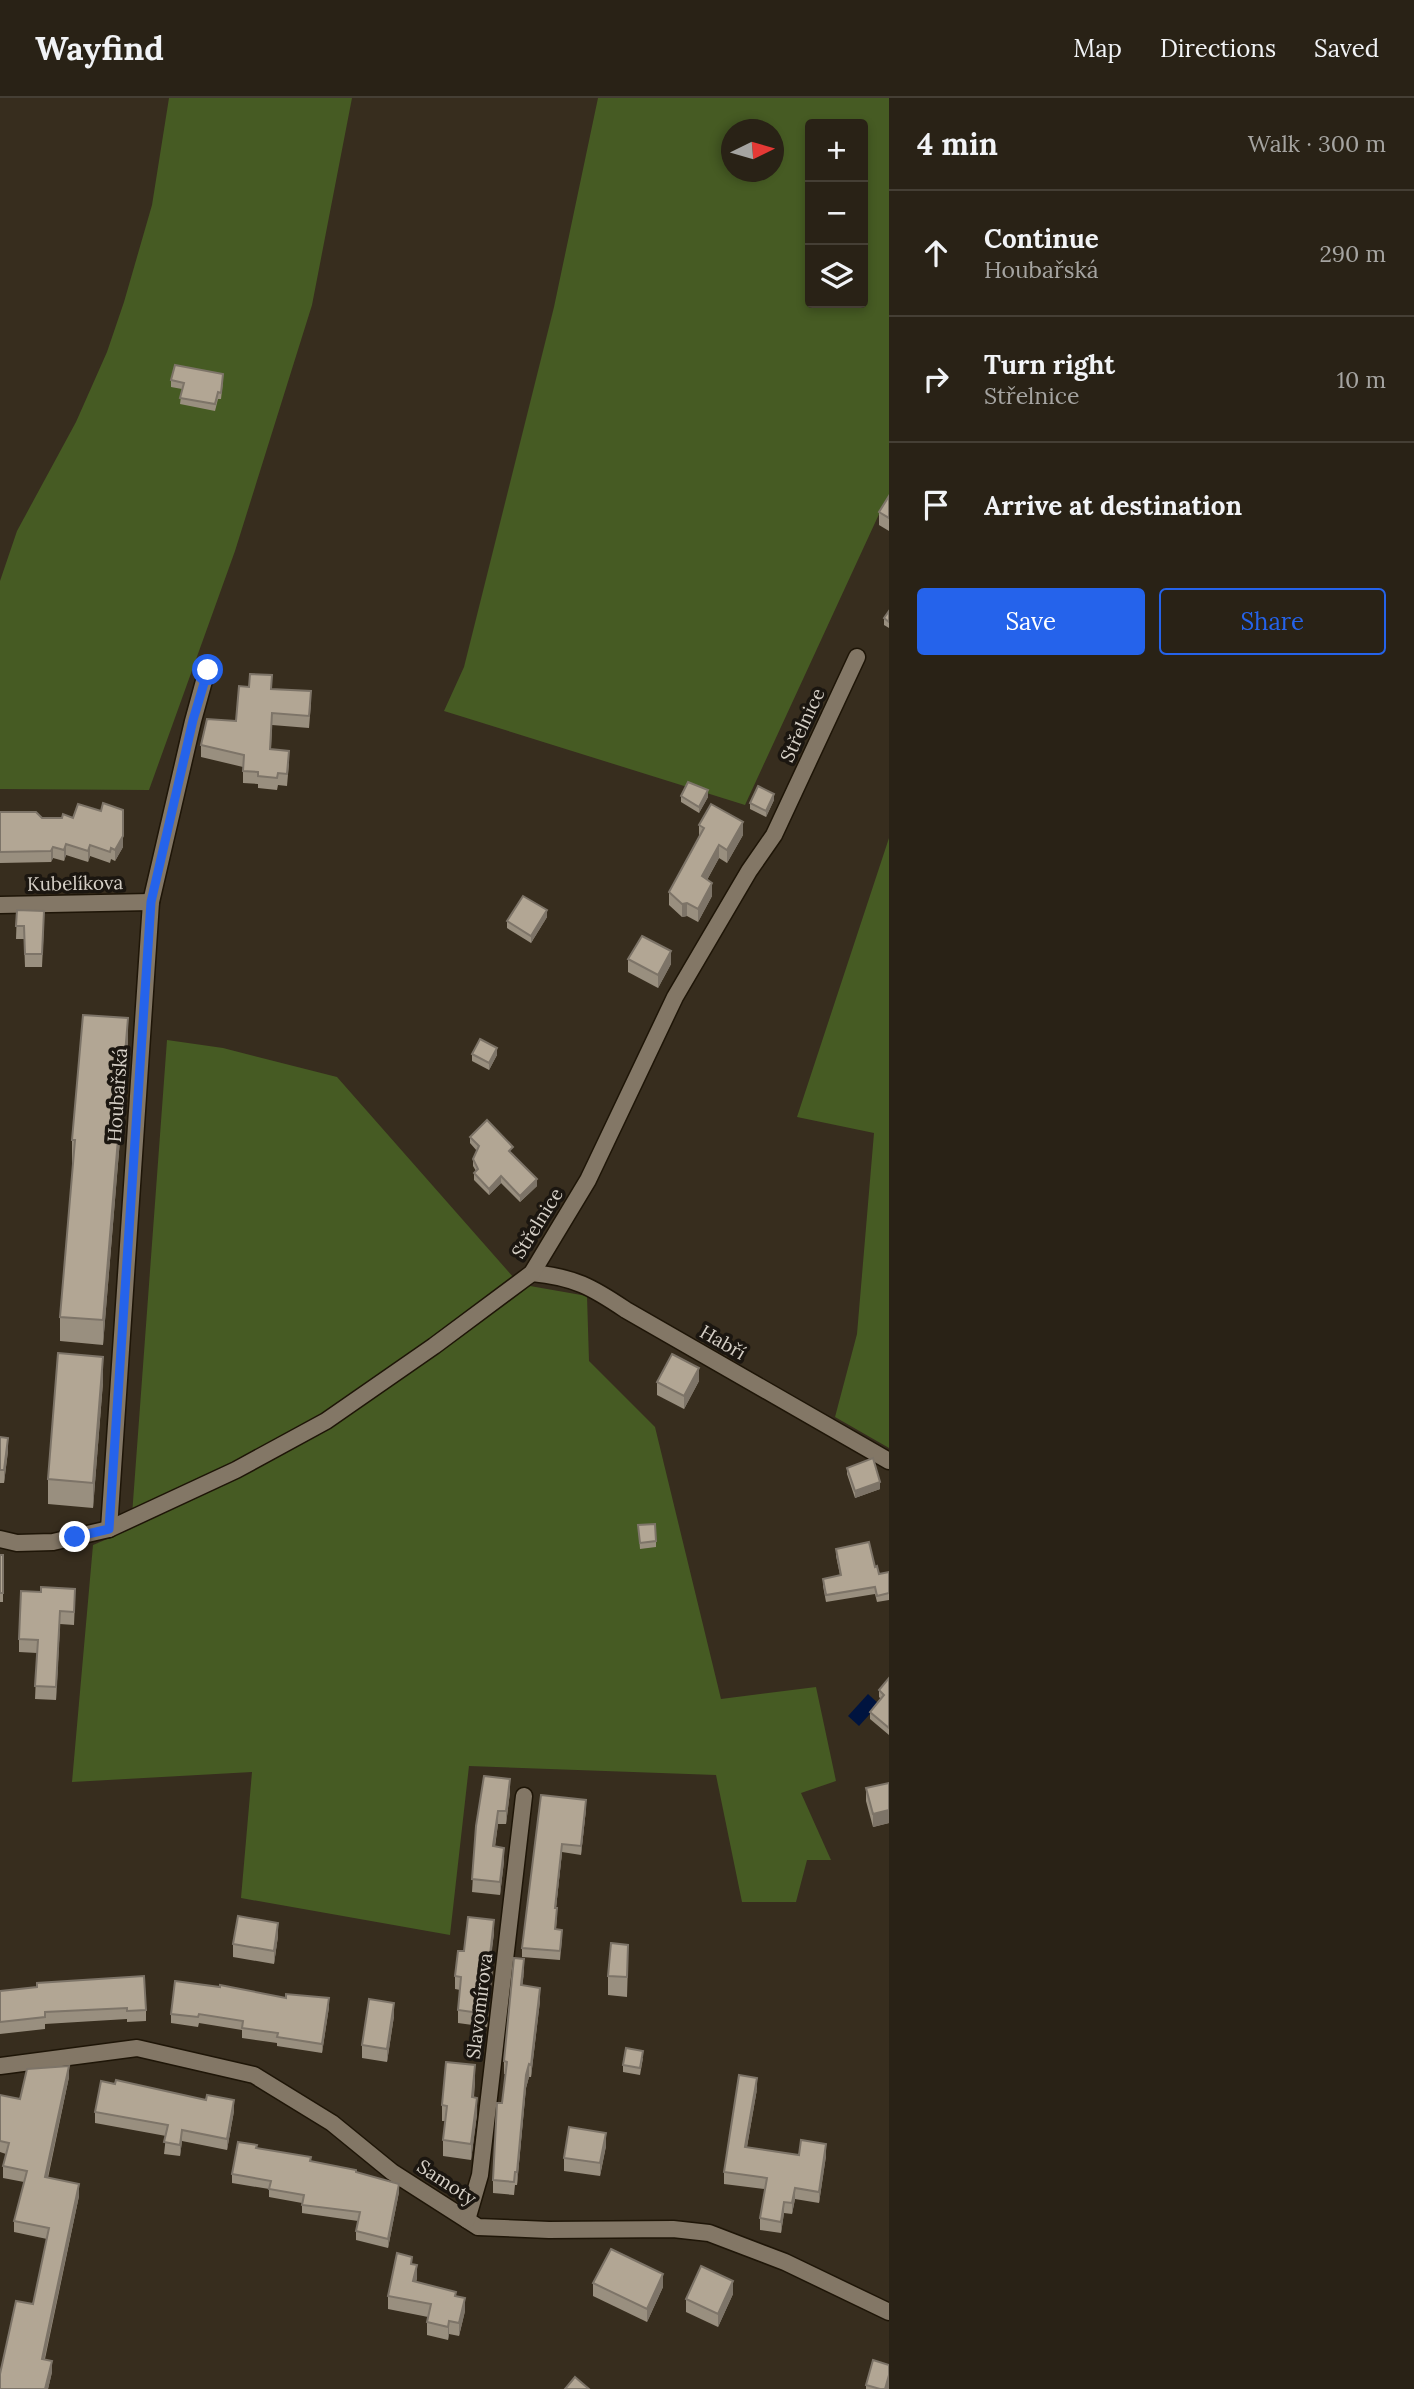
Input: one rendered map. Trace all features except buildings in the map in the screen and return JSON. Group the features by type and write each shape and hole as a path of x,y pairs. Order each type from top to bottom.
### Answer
{"street":[{"name":"Střelnice","path":"0,1539 17,1543 53,1542 109,1529 236,1470 326,1421 434,1346 532,1273 589,1180 675,997 749,871 774,835 857,657"},
{"name":"Houbařská","path":"109,1529 151,902 193,720 208,670"},
{"name":"Kubelíkova","path":"0,905 151,902"},
{"name":"Habří","path":"532,1273 558,1276 592,1287 637,1317 889,1461"},
{"name":"Slavomírova","path":"467,2220 480,2175 524,1796"},
{"name":"Samoty","path":"0,2066 137,2048 254,2075 332,2123 392,2172 478,2227 549,2230 673,2229 709,2233 785,2262 889,2312"}],"green space":[{"path":"169,98 352,98 312,305 235,551 149,790 0,789 0,581 17,531 76,422 107,352 152,205"},
{"path":"598,98 889,98 889,499 880,512 745,805 444,711 464,667 554,307"},
{"path":"889,838 889,1448 835,1417 857,1334 874,1133 797,1117"},
{"path":"167,1040 223,1048 337,1077 514,1278 530,1286 587,1296 589,1361 655,1427 721,1699 816,1687 836,1781 801,1793 831,1860 807,1860 796,1902 742,1902 716,1775 469,1766 450,1935 241,1898 252,1772 72,1782 93,1545 131,1529"}],"water":[{"path":"868,1694 879,1704 859,1726 848,1716"}],"route":[{"path":"75,1537 109,1529 151,902 193,720 208,670"}]}
